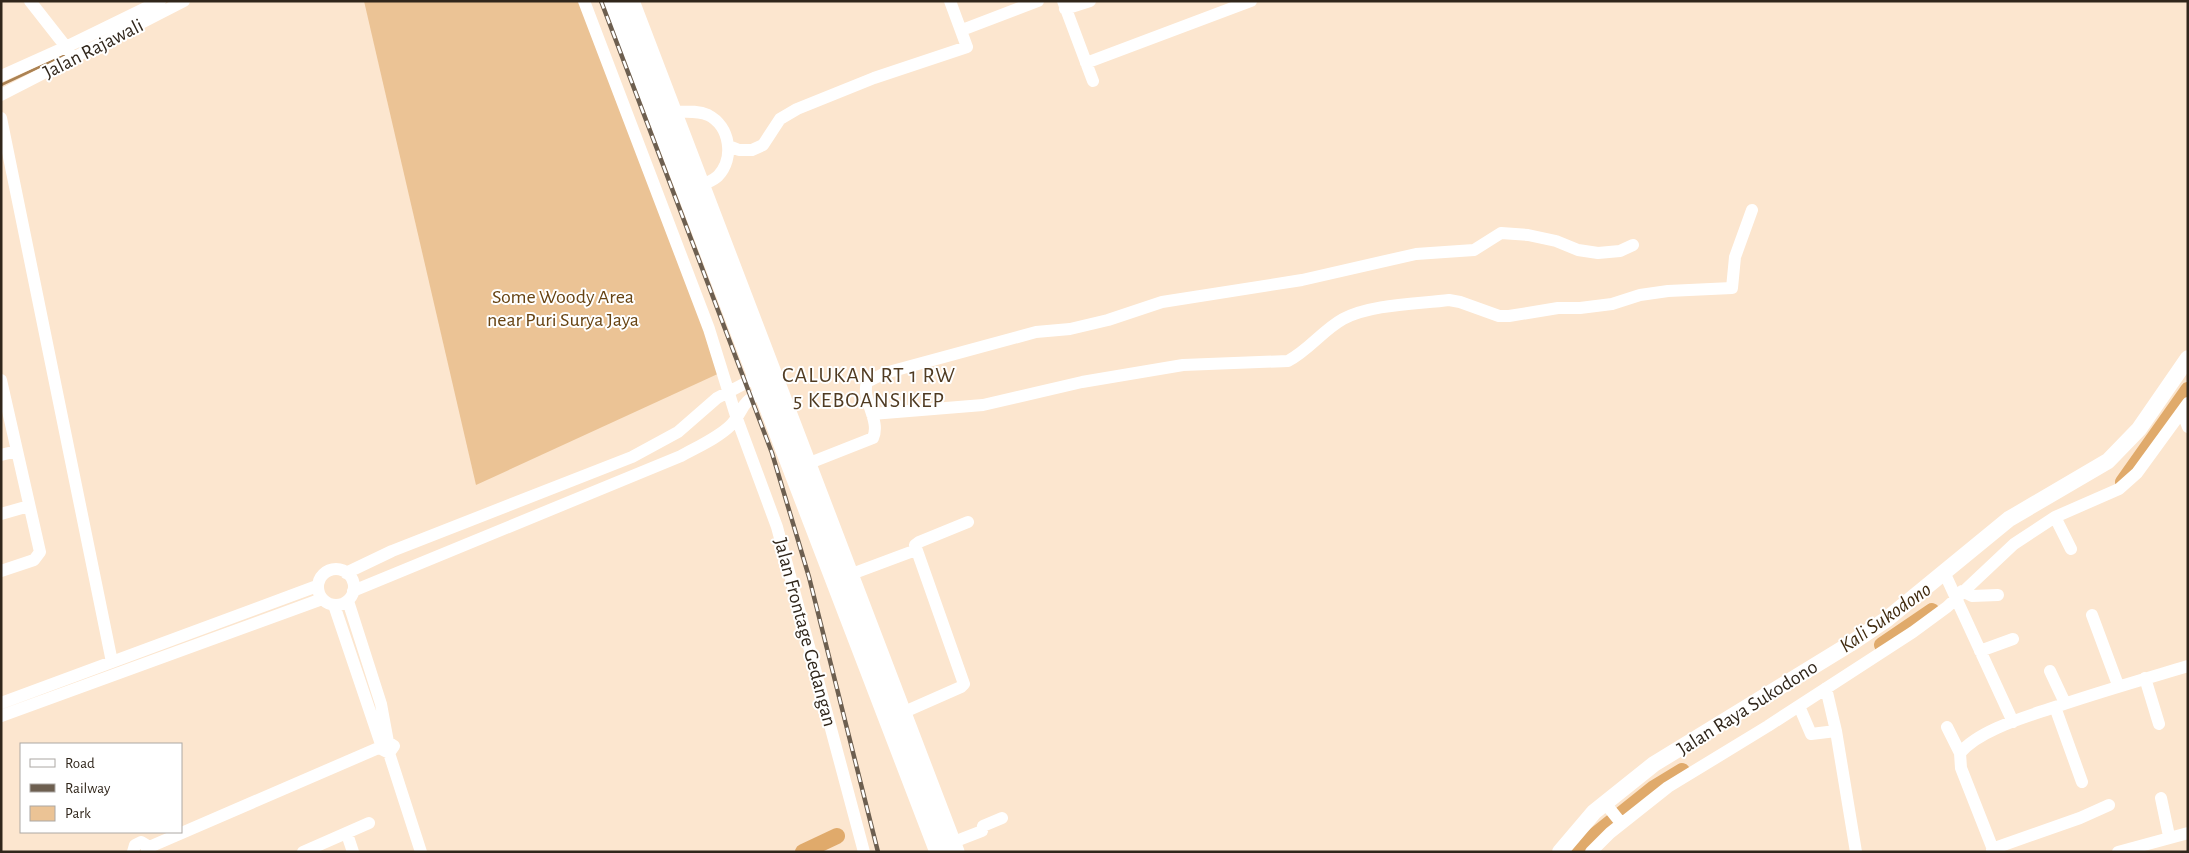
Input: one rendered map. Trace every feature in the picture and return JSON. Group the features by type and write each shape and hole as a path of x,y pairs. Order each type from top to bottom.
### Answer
{"highway":[{"path":"613,1 767,381 948,849"},
{"path":"630,1 701,186 767,381 807,464 902,712 948,849"}],"main road":[{"name":"Jalan Raya Sukodono","path":"1560,852 1572,835 1654,764 1887,619 1946,575 2008,520 2094,470 2118,453 2139,428 2188,358"}],"street":[{"path":"30,1 70,52"},
{"path":"1,76 70,52 160,1"},
{"name":"Jalan Rajawali","path":"1,95 70,52 184,1"},
{"name":"Jalan Frontage Gedangan","path":"584,1 706,320 736,416 777,527 864,852"},
{"path":"729,146 739,150 758,148 770,136 780,119 797,109 874,78 967,46 950,1"},
{"path":"962,30 1038,1"},
{"path":"1090,1 1064,5 1093,81"},
{"path":"1086,63 1251,1"},
{"path":"673,112 698,112 707,115 722,128 729,146 726,162 718,176 701,186"},
{"path":"1,118 112,662"},
{"path":"872,414 983,405 1082,382 1183,365 1288,361 1297,356 1341,320 1354,314 1379,309 1449,300 1460,302 1498,316 1509,316 1558,308 1580,308 1612,304 1640,295 1668,291 1732,288 1736,257 1752,210"},
{"path":"807,464 869,440 874,434 872,414 864,392 867,382 885,373 1036,332 1070,329 1108,320 1162,302 1302,280 1416,254 1474,250 1501,233 1528,235 1556,241 1578,250 1598,254 1620,252 1633,245"},
{"path":"1,380 39,548 39,556 34,560 1,570"},
{"path":"346,573 392,550 632,458 678,432 708,404 729,392 767,381"},
{"path":"334,605 351,596 681,456 724,431 732,424 745,402 767,381"},
{"path":"2185,407 2188,427"},
{"path":"1591,852 1620,822 1668,787 1799,706 1913,632 2014,544 2055,517 2119,489 2137,473 2185,407"},
{"path":"1,455 17,451"},
{"path":"1,514 29,506"},
{"path":"2055,517 2070,549"},
{"path":"902,712 964,684 915,545 968,522"},
{"path":"849,575 916,550"},
{"path":"387,747 381,704 351,596 353,581 346,573 331,570 321,576 317,586 322,599 334,605 368,710 387,747 421,852"},
{"path":"1946,575 1958,594 1980,651 2013,722"},
{"path":"1,703 317,586"},
{"path":"1958,594 1972,596 1998,595"},
{"path":"1,716 322,599"},
{"path":"2092,615 2118,685"},
{"path":"1980,651 2013,639"},
{"path":"1960,753 1971,743 2013,722 2118,685 2188,666"},
{"path":"2050,670 2082,782"},
{"path":"2145,678 2158,724"},
{"path":"1826,688 1836,731 1856,852"},
{"path":"1799,706 1811,734 1836,731"},
{"path":"1947,727 1960,753 1961,768 1993,850 2080,818 2109,805"},
{"path":"133,852 133,847 138,843 144,843 147,850 387,747"},
{"path":"2161,798 2169,836"},
{"path":"1606,805 1620,822"},
{"path":"948,849 982,831 983,826 1002,818"},
{"path":"303,852 369,824"},
{"path":"2118,852 2169,836 2188,833"},
{"path":"347,834 353,852"}],"green space":[{"name":"Some Woody Area near Puri Surya Jaya","path":"364,1 580,1 722,372 476,485"}],"waterway":[{"path":"1,85 67,54"},
{"name":"Kali Sukodono","path":"2123,482 2188,390"},
{"name":"Kali Sukodono","path":"1882,645 1932,611"},
{"name":"Kali Sukodono","path":"1579,852 1584,844 1654,788 1682,771"},
{"path":"803,852 837,836"}],"railway":[{"path":"601,1 772,453 809,577 878,852"}],"district":[{"name":"CALUKAN RT 1 RW 5 KEBOANSIKEP","path":"869,386"}]}
